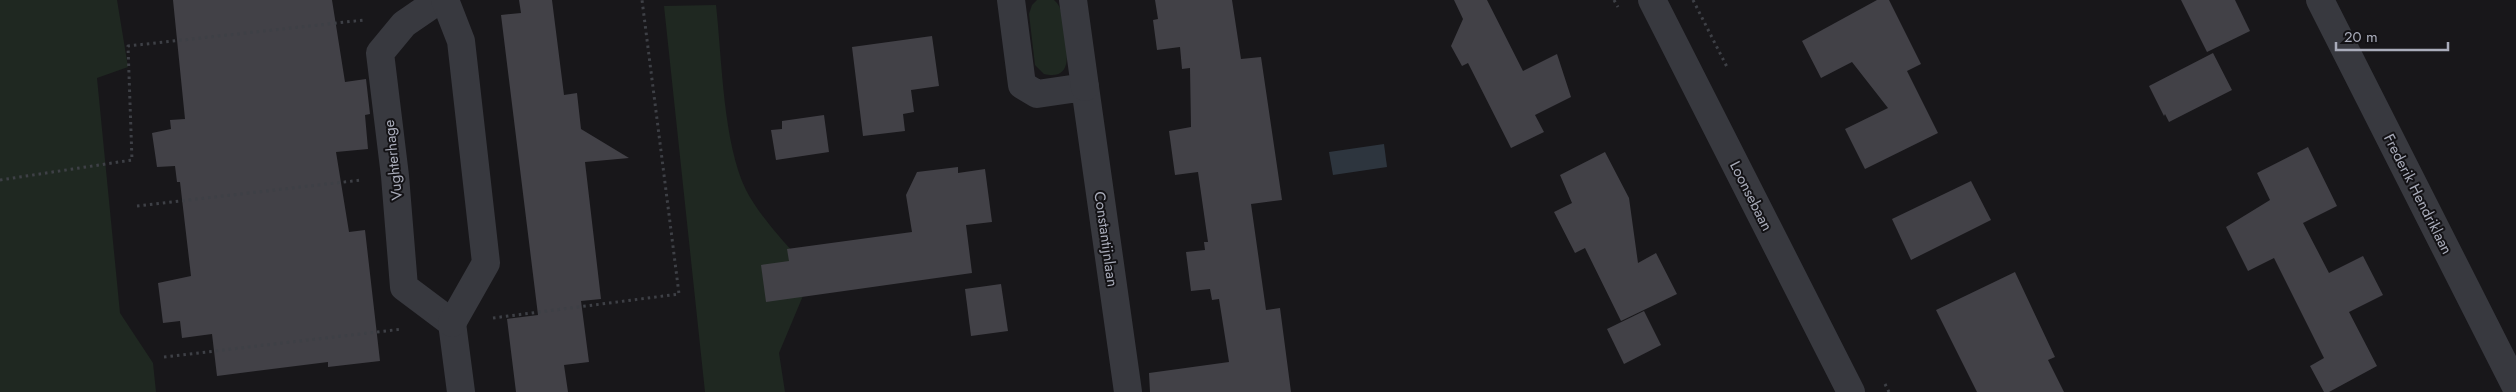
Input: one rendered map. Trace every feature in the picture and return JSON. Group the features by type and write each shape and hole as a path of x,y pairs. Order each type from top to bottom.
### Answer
{"street":[{"name":"Vughterhage","path":"439,0 404,24 380,53 395,176 404,287 452,323"},
{"path":"445,0 461,41 486,263 452,323 461,392"},
{"path":"1011,0 1022,85 1037,94 1085,87"},
{"name":"Constantijnlaan","path":"1073,0 1128,392"},
{"name":"Loonsebaan","path":"1652,0 1851,392"},
{"name":"Frederik Hendriklaan","path":"2320,0 2516,388"}],"path":[{"path":"164,357 679,294 642,0"},
{"path":"0,180 132,160 128,46 361,19 404,24"},
{"path":"137,206 395,176"}],"shaded area":[{"path":"0,0 117,0 128,67 97,78 120,313 153,363 156,392 0,392"},
{"path":"1037,0 1054,0 1062,15 1067,56 1064,69 1054,75 1044,74 1035,65 1029,14 1032,5"},
{"path":"716,5 728,125 738,171 751,199 766,220 808,267 805,291 779,353 785,392 705,392 664,6"},
{"path":"1384,144 1387,167 1333,175 1329,152"}],"building":[{"path":"173,0 332,0 345,82 366,79 370,114 365,115 368,149 336,152 349,232 365,230 380,361 328,367 328,362 217,376 212,334 182,338 180,321 163,323 158,283 191,276 180,182 177,182 175,166 157,167 152,133 171,129 170,120 185,119"},
{"path":"519,0 552,0 564,95 577,93 581,129 629,158 585,162 601,299 581,301 589,362 564,365 568,392 516,392 507,319 538,315 501,15 521,13"},
{"path":"1155,0 1232,0 1241,59 1261,57 1282,200 1251,204 1266,310 1280,308 1291,392 1150,392 1149,373 1229,362 1219,299 1212,300 1210,289 1191,291 1186,252 1205,250 1204,242 1208,242 1198,172 1175,175 1169,131 1191,127 1190,68 1182,69 1180,47 1157,50 1153,20 1158,19"},
{"path":"1454,0 1487,0 1523,71 1557,54 1571,97 1535,115 1544,132 1511,148 1468,63 1462,66 1451,46 1463,19"},
{"path":"1877,0 1889,0 1921,64 1907,71 1938,133 1865,169 1845,129 1888,108 1852,62 1821,78 1802,41"},
{"path":"2181,0 2235,0 2250,31 2207,52"},
{"path":"932,36 939,86 911,90 914,112 903,114 905,131 863,136 852,47"},
{"path":"2213,53 2232,90 2169,122 2149,86"},
{"path":"824,115 829,152 776,160 771,130 782,129 782,121"},
{"path":"2308,147 2337,206 2303,223 2329,273 2363,256 2383,295 2349,312 2377,366 2329,392 2324,392 2310,366 2324,358 2274,258 2248,271 2226,227 2270,200 2257,173"},
{"path":"1605,152 1629,198 1638,263 1656,253 1677,294 1621,321 1585,248 1575,253 1554,212 1572,203 1560,175"},
{"path":"958,167 958,173 985,169 992,222 966,225 972,273 766,302 761,265 789,261 787,249 912,232 906,195 917,172"},
{"path":"1971,181 1991,220 1911,260 1892,219"},
{"path":"2015,272 2055,357 2048,360 2064,392 1977,392 1936,310"},
{"path":"1001,284 1008,331 971,336 965,289"},
{"path":"1644,311 1661,345 1624,364 1607,329"}]}
